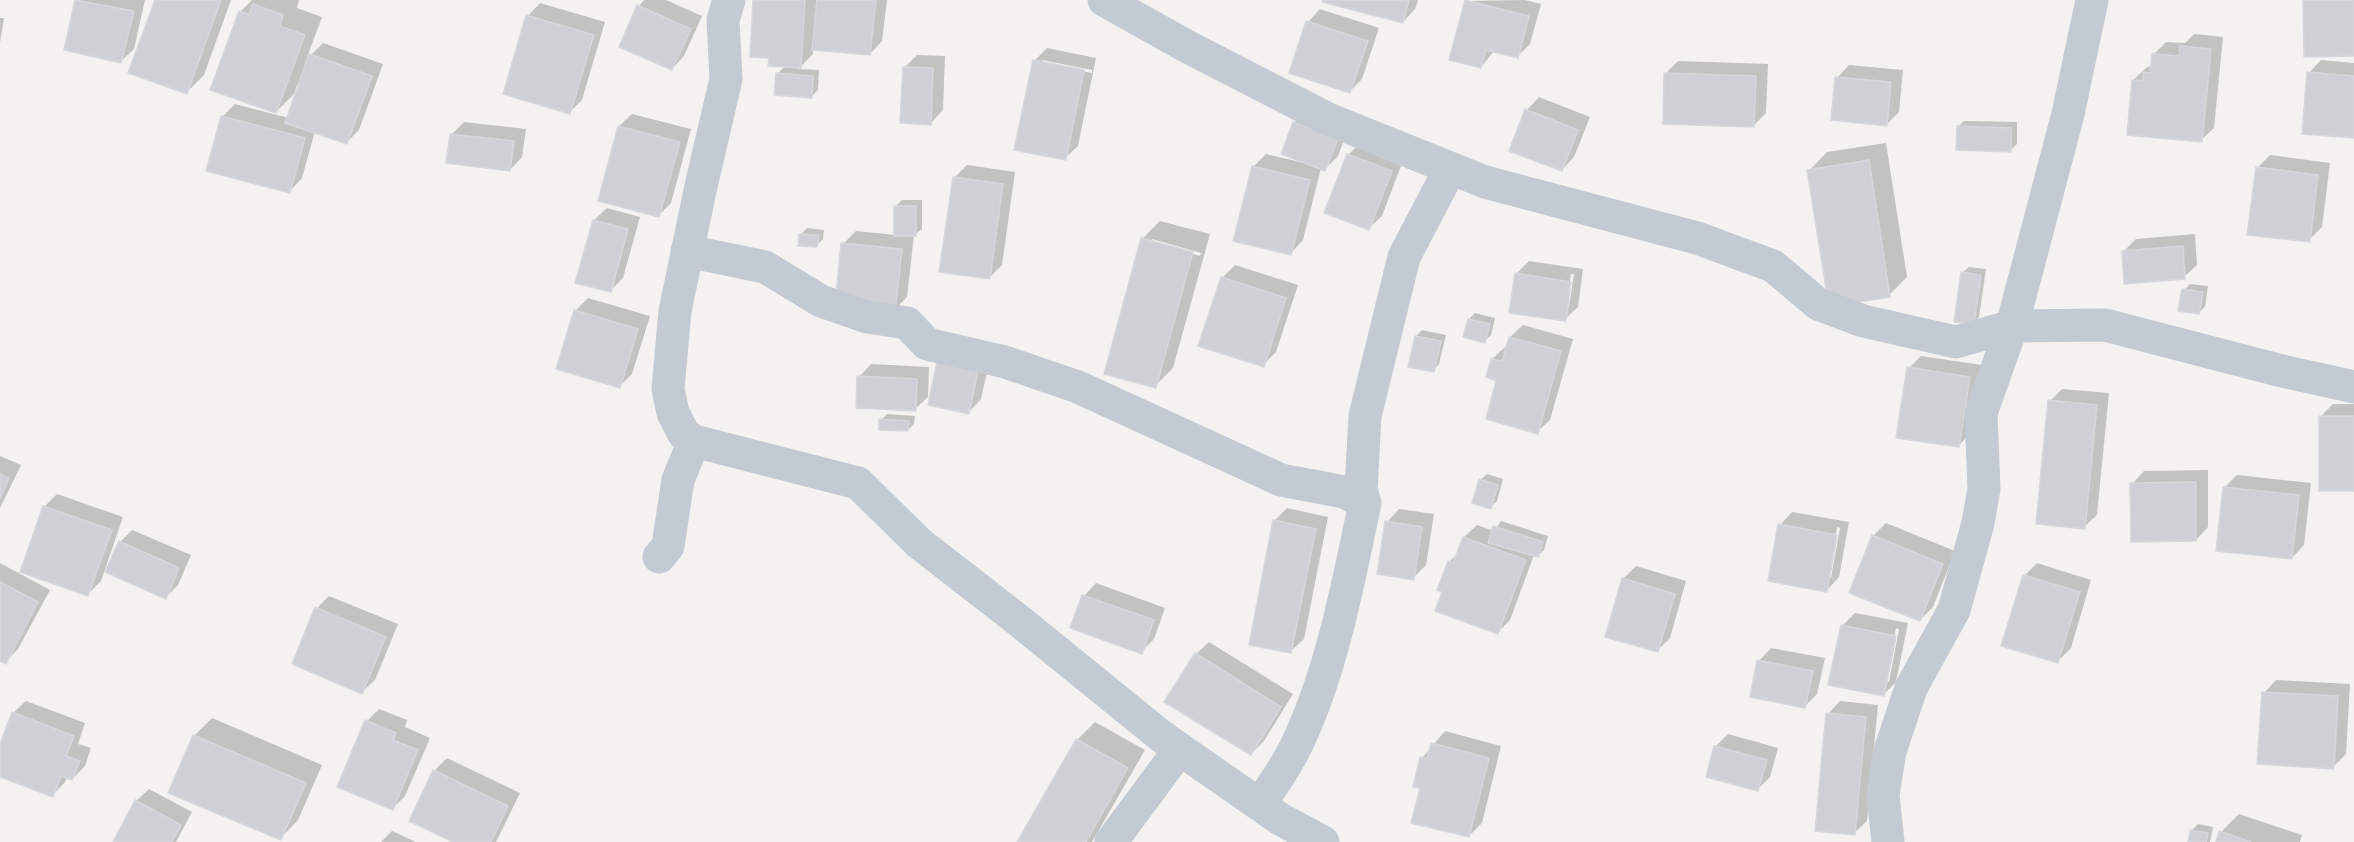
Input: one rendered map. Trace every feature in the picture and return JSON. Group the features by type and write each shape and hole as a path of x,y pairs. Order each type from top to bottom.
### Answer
{"street":[{"path":"729,0 723,20 726,79 675,311 668,389 673,413 684,434 694,441 858,483 919,543 1180,749 1280,819 1323,842"},
{"path":"1104,0 1188,47 1328,119 1485,182 1697,238 1773,266 1818,304 1863,321 1956,342 2012,326 2105,325 2282,371 2354,387"},
{"path":"1888,842 1883,795 1890,751 1911,688 1954,610 1978,523 1984,489 1981,413 2012,326 2068,114 2091,0"},
{"path":"1260,805 1298,743 1323,674 1345,597 1365,503 1361,490 1365,416 1404,257 1450,169"},
{"path":"687,251 765,267 821,301 867,317 907,323 927,344 1005,362 1078,387 1281,480 1344,492 1365,503"},
{"path":"659,557 668,546 678,480 694,441"},
{"path":"1111,842 1180,749"}],"building":[{"path":"75,0 134,11 121,63 64,50"},
{"path":"155,0 221,0 187,94 128,73"},
{"path":"753,0 805,0 801,68 768,66 769,58 750,57"},
{"path":"817,0 876,0 870,55 812,50"},
{"path":"1323,0 1409,0 1403,23 1322,2"},
{"path":"1465,0 1529,16 1518,58 1486,50 1481,68 1449,60"},
{"path":"2303,0 2354,0 2354,56 2304,57"},
{"path":"253,4 283,15 280,26 305,35 276,113 210,90 239,11 249,15"},
{"path":"637,5 691,29 672,70 619,47"},
{"path":"526,15 594,35 570,114 503,94"},
{"path":"1306,21 1368,41 1350,93 1289,73"},
{"path":"2180,46 2211,49 2202,142 2127,135 2132,80 2143,81 2143,72 2150,73 2152,54 2179,56"},
{"path":"309,54 372,76 347,144 285,123"},
{"path":"1033,60 1084,70 1066,160 1014,150"},
{"path":"903,67 933,68 931,125 900,123"},
{"path":"2307,72 2354,76 2354,138 2302,134"},
{"path":"776,73 813,76 812,98 774,95"},
{"path":"1664,73 1756,76 1754,127 1663,124"},
{"path":"1835,77 1891,82 1887,126 1831,120"},
{"path":"1525,109 1578,130 1562,171 1509,151"},
{"path":"221,116 305,138 290,193 206,171"},
{"path":"1293,122 1338,139 1325,171 1281,154"},
{"path":"618,126 680,142 659,217 598,201"},
{"path":"1957,126 2011,128 2011,152 1956,150"},
{"path":"450,134 514,141 510,171 446,163"},
{"path":"1347,154 1392,171 1369,230 1324,213"},
{"path":"1869,160 1890,297 1829,307 1807,170"},
{"path":"1252,166 1310,180 1291,255 1233,241"},
{"path":"2256,167 2318,175 2310,242 2247,235"},
{"path":"953,177 1003,184 990,279 939,272"},
{"path":"894,206 916,206 916,236 894,236"},
{"path":"593,220 628,229 611,292 575,283"},
{"path":"799,234 819,235 817,247 798,246"},
{"path":"1141,238 1193,252 1156,388 1104,374"},
{"path":"841,243 902,249 895,312 835,305"},
{"path":"2183,246 2185,279 2124,284 2122,251"},
{"path":"1961,272 1981,275 1974,324 1954,322"},
{"path":"1515,273 1571,282 1566,321 1509,313"},
{"path":"1221,277 1286,298 1264,367 1198,346"},
{"path":"2182,289 2203,292 2199,314 2178,311"},
{"path":"574,310 638,329 620,388 556,369"},
{"path":"1468,319 1490,324 1485,343 1463,337"},
{"path":"1415,336 1441,341 1434,372 1408,367"},
{"path":"1509,337 1561,351 1538,434 1486,419 1496,381 1486,377 1491,359 1502,361"},
{"path":"938,357 979,366 969,414 928,405"},
{"path":"1907,367 1970,377 1959,447 1896,438"},
{"path":"857,376 917,379 916,411 856,408"},
{"path":"2048,400 2097,405 2085,529 2036,524"},
{"path":"2319,416 2354,416 2354,491 2319,491"},
{"path":"879,419 909,421 908,431 879,430"},
{"path":"0,474 9,478 0,499"},
{"path":"1479,479 1498,485 1491,509 1472,503"},
{"path":"2196,482 2196,541 2131,542 2130,483"},
{"path":"2223,487 2299,495 2292,559 2216,551"},
{"path":"43,506 112,530 88,596 20,572"},
{"path":"1273,520 1316,529 1291,653 1249,645"},
{"path":"1385,521 1422,527 1414,580 1377,574"},
{"path":"1778,524 1837,535 1827,592 1768,581"},
{"path":"1493,526 1543,542 1538,557 1488,543"},
{"path":"1872,535 1943,564 1920,621 1849,593"},
{"path":"1463,537 1526,560 1498,634 1435,611 1442,592 1437,590 1448,561 1453,563"},
{"path":"119,541 179,568 166,599 105,572"},
{"path":"2023,575 2080,592 2058,663 2001,646"},
{"path":"1622,578 1675,594 1658,652 1605,637"},
{"path":"0,582 38,602 6,664 0,661"},
{"path":"1082,595 1154,620 1142,654 1070,628"},
{"path":"315,607 386,637 362,694 292,664"},
{"path":"1841,625 1896,636 1884,696 1828,685"},
{"path":"1195,653 1281,707 1251,755 1164,702"},
{"path":"1757,660 1813,671 1805,708 1750,697"},
{"path":"2262,692 2338,696 2334,769 2257,764"},
{"path":"12,712 74,736 66,756 80,761 72,780 61,776 53,797 0,777 0,744"},
{"path":"1826,713 1866,717 1855,835 1815,831"},
{"path":"365,720 396,733 393,740 418,750 393,810 337,787"},
{"path":"193,735 306,783 281,840 168,793"},
{"path":"1076,739 1128,768 1086,842 1017,842"},
{"path":"1431,743 1489,758 1469,837 1411,823 1420,788 1413,787 1420,757 1427,759"},
{"path":"1714,746 1767,760 1758,791 1706,777"},
{"path":"433,770 508,806 491,842 453,842 409,821"},
{"path":"135,800 181,825 172,842 113,842"},
{"path":"2190,830 2208,833 2206,842 2188,842"},
{"path":"2219,831 2251,842 2216,842"}]}
